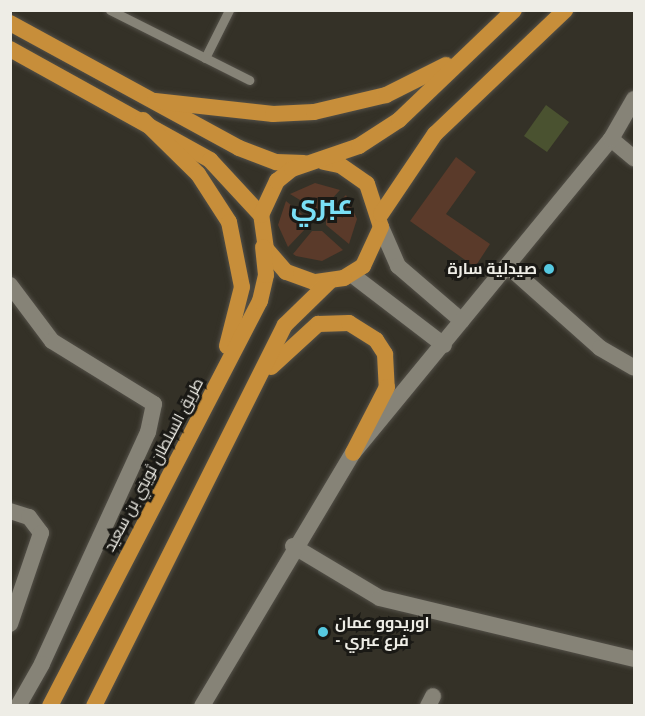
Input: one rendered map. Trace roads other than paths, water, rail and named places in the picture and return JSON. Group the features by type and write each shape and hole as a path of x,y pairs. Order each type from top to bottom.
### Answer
{"highway":[{"path":"329,282 286,272 261,235 261,215 277,181 399,120 514,10"},
{"path":"94,705 285,325 329,282 351,274 372,255 381,221 435,134 565,10"},
{"path":"10,23 253,154 276,162 317,162 361,178 381,221"},
{"path":"155,101 273,114 355,104 424,79 499,24"},
{"path":"10,49 143,120 223,170 261,215"},
{"path":"143,120 210,189 236,244 242,287 235,327 200,415"},
{"name":"طريق السلطان ثويني بن سعيد","path":"50,705 260,301 266,275 261,235"},
{"path":"253,388 293,342 318,324 349,323 364,329 385,354 387,387 353,453"}],"street":[{"path":"202,705 293,546 353,453 611,139 634,99"},
{"path":"611,139 634,158"},
{"path":"381,221 398,266 462,321"},
{"path":"508,266 600,348 634,368"},
{"path":"351,274 444,345"},
{"path":"10,285 52,341 154,404 143,443 42,664 18,705"},
{"path":"10,511 29,517 41,533 10,624"},
{"path":"293,546 380,598 634,659"}],"lane":[{"path":"110,10 249,80"},
{"path":"205,58 229,10"}],"place":[{"name":"صيدلية سارة","path":"549,269"},
{"name":"اوريدوو عمان - فرع عبري","path":"323,632"}],"district":[{"name":"عبري","path":"322,205"}]}
